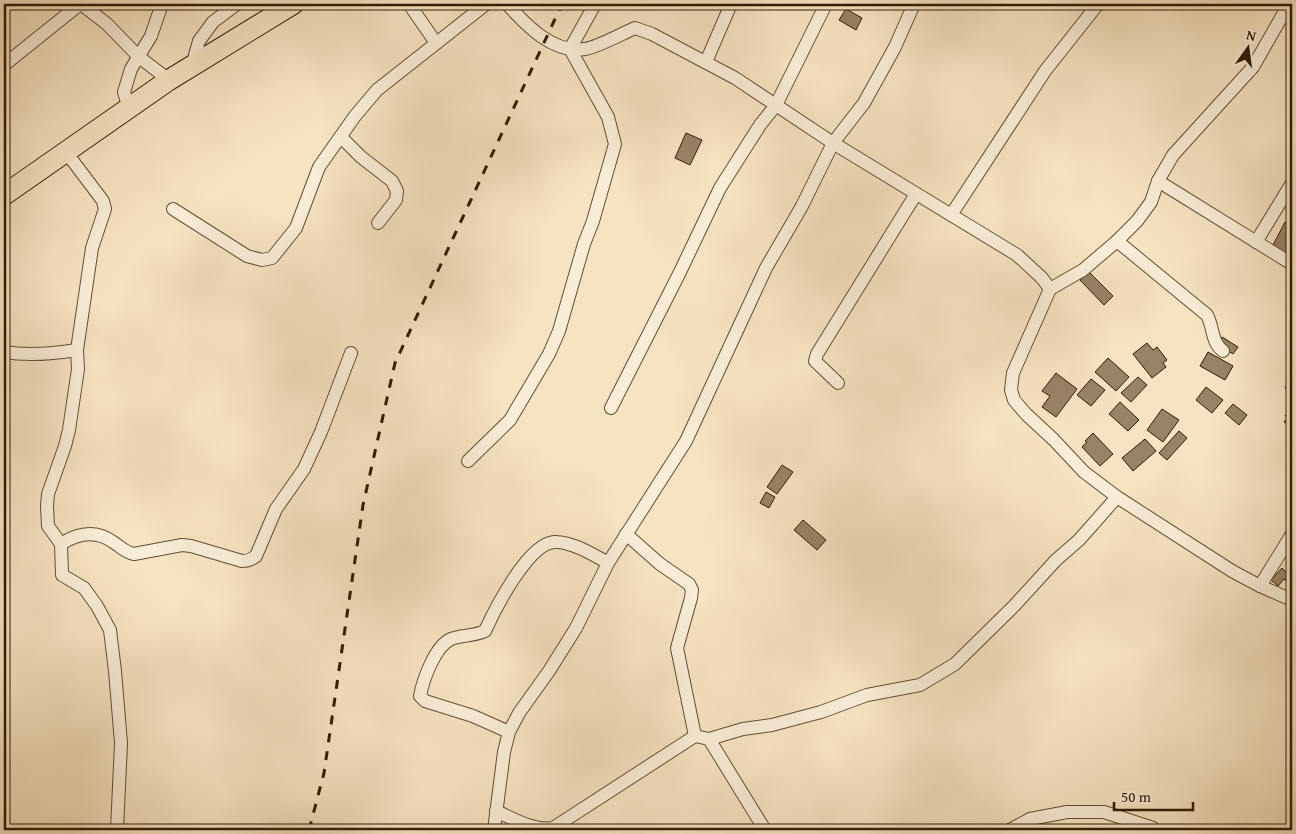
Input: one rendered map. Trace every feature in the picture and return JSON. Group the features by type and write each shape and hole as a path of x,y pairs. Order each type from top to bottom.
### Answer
{"main road":[{"path":"4,195 169,80 293,4"}],"street":[{"path":"4,65 80,4 107,24 140,57 169,80"},
{"path":"129,109 124,92 130,69 140,57 151,36 162,4"},
{"path":"192,66 199,40 214,22 237,4"},
{"path":"409,4 436,43"},
{"path":"173,209 247,256 262,260 272,258 296,228 319,167 355,116 377,90 486,4"},
{"path":"507,4 532,29 546,39 570,50 586,49 635,28 652,34 706,62 735,78 834,143 1017,255 1042,278 1050,289"},
{"path":"570,50 595,4"},
{"path":"706,62 731,4"},
{"path":"611,408 720,188 760,125 776,105 826,4"},
{"path":"494,830 504,752 509,732 519,713 549,671 576,628 608,563 686,441 766,268 802,206 834,143 864,102 895,47 914,4"},
{"path":"951,215 1045,71 1098,4"},
{"path":"1289,4 1253,67 1173,155 1158,181 1151,202 1137,221 1083,270 1050,289 1013,373 1011,390 1014,400 1084,472 1117,497 1232,571 1292,600"},
{"path":"468,461 510,420 549,354 559,331 615,144 608,117 570,50"},
{"path":"341,137 361,157 392,181 397,191 396,200 378,223"},
{"path":"66,152 103,201 105,208 92,248 77,350 78,369 69,430 48,494 48,526 61,544 62,575 84,588 97,606 110,630 121,743 117,830"},
{"path":"1158,181 1292,264"},
{"path":"1256,242 1292,183"},
{"path":"838,383 815,361 817,354 916,194"},
{"path":"1117,241 1207,315 1212,324 1213,340 1223,352"},
{"path":"4,352 49,354 77,350"},
{"path":"61,544 73,536 89,534 105,537 128,553 134,554 182,545 204,549 242,562 252,559 256,556 276,509 304,470 321,432 351,353"},
{"path":"496,811 524,824 544,829 554,829 695,736 709,739 743,729 772,725 813,715 867,695 920,685 955,664 1014,606 1056,560 1079,540 1117,497"},
{"path":"626,534 660,564 689,584 692,590 677,648 695,736"},
{"path":"1260,586 1292,534"},
{"path":"509,732 473,716 425,701 420,696 436,653 443,644 452,639 485,631 513,579 527,560 544,546 554,542 568,544 608,563"},
{"path":"709,739 765,830"},
{"path":"1010,830 1030,819 1067,812 1104,812 1153,828"}],"building":[{"path":"846,9 862,18 856,30 839,20"},
{"path":"686,133 702,140 690,165 675,158"},
{"path":"1285,222 1292,226 1292,261 1271,249"},
{"path":"1089,272 1113,296 1104,305 1080,280"},
{"path":"1222,337 1238,347 1233,354 1217,344"},
{"path":"1147,343 1153,350 1157,347 1167,360 1163,363 1166,367 1152,378 1133,354"},
{"path":"1208,352 1233,366 1225,380 1200,366"},
{"path":"1108,358 1129,377 1116,391 1095,372"},
{"path":"1056,373 1077,389 1056,417 1042,407 1050,396 1042,391"},
{"path":"1138,377 1147,385 1131,402 1121,393"},
{"path":"1292,377 1292,392 1285,388"},
{"path":"1091,379 1105,390 1091,406 1077,395"},
{"path":"1206,387 1223,400 1212,413 1196,400"},
{"path":"1120,402 1139,420 1128,431 1109,414"},
{"path":"1233,404 1247,415 1239,425 1225,413"},
{"path":"1291,408 1292,428 1284,422 1288,417 1285,416"},
{"path":"1162,409 1179,420 1163,442 1147,430"},
{"path":"1179,431 1187,438 1167,460 1159,453"},
{"path":"1093,433 1113,454 1100,466 1082,447"},
{"path":"1145,439 1156,451 1133,471 1122,458"},
{"path":"782,465 793,472 777,494 767,487"},
{"path":"766,492 775,497 769,508 760,503"},
{"path":"803,520 826,540 817,550 794,530"},
{"path":"1282,568 1292,579 1288,583 1284,579 1278,586 1271,580"}],"railway":[{"path":"309,830 324,773 363,505 395,363 562,4"}]}
